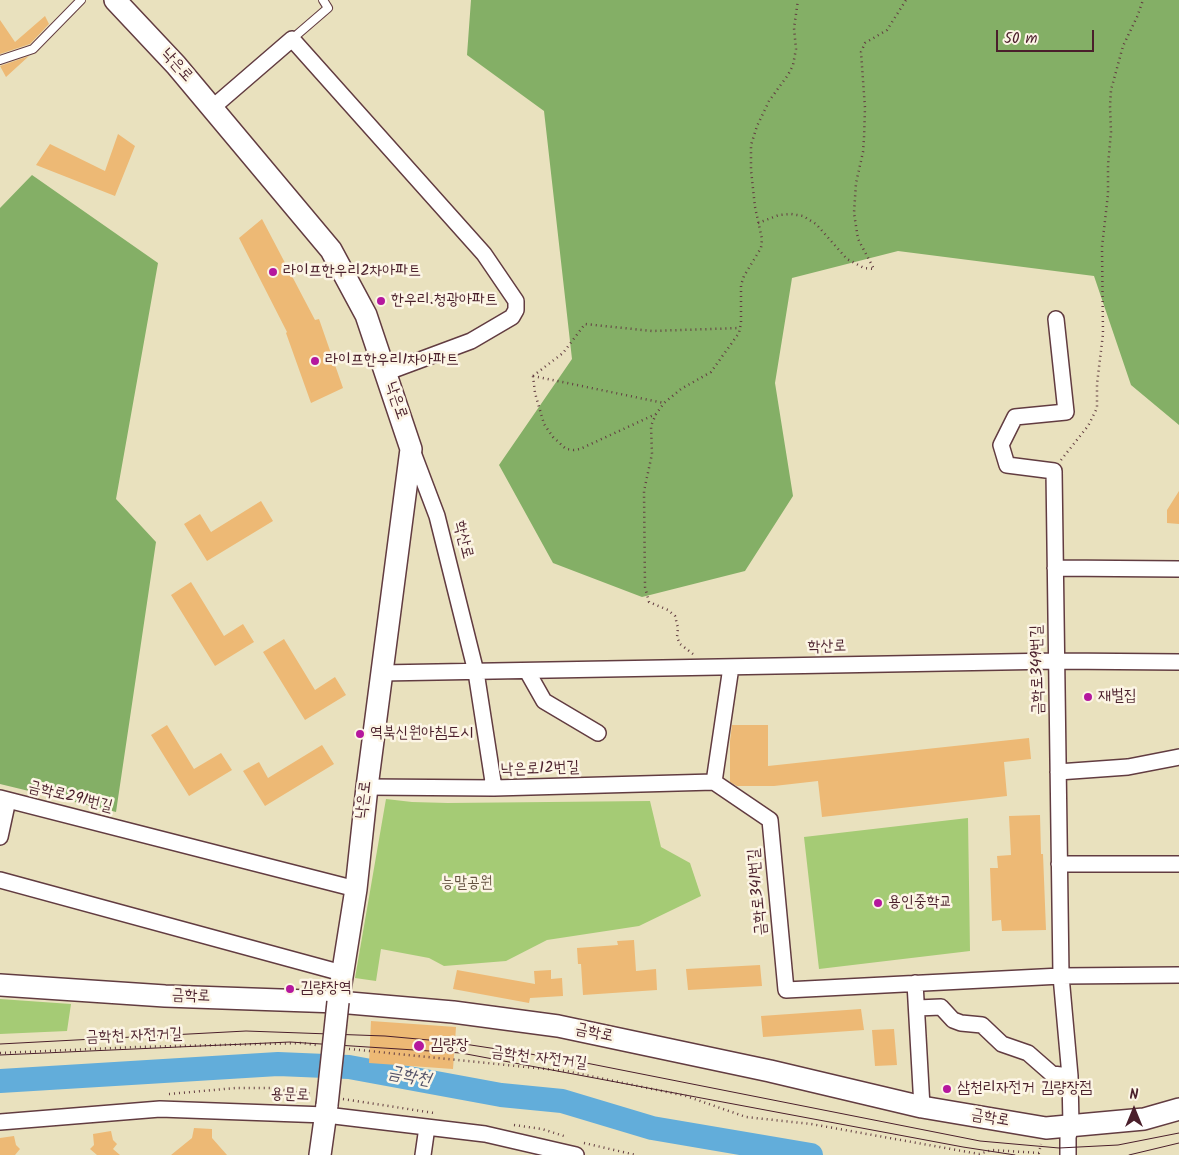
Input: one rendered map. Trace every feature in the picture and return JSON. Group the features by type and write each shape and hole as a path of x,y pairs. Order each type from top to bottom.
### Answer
{"main road":[{"name":"낙은로","path":"115,0 176,65 332,250 366,315 411,449 381,673 356,889 338,1002 327,1110 320,1155"},
{"name":"금학로","path":"0,985 165,996 338,1002 453,1012 558,1026 761,1069 922,1107 1069,1132 1144,1119 1179,1109"}],"street":[{"path":"212,108 292,39 484,254 516,301 516,310 512,317 495,328 471,341 386,373"},
{"path":"1054,471 1007,465 1001,445 1015,417 1066,412 1056,319"},
{"name":"학산로","path":"411,449 438,516 476,672"},
{"name":"금학로349번길","path":"1054,471 1061,976 1070,1076 1068,1155"},
{"path":"1055,568 1179,569"},
{"name":"학산로","path":"381,673 1056,661 1179,662"},
{"path":"714,782 731,667"},
{"path":"528,671 544,701 598,733"},
{"path":"476,672 494,788"},
{"path":"1058,772 1128,767 1179,757"},
{"name":"낙은로12번길","path":"367,787 494,788 714,782"},
{"name":"금학로341번길","path":"714,782 770,820 786,990 915,983"},
{"name":"금학로291번길","path":"0,837 4,799 356,889"},
{"path":"1059,864 1179,864"},
{"path":"0,880 342,973"},
{"path":"922,1107 915,983 1061,976 1179,975"},
{"path":"916,1008 941,1007 953,1020 961,1023 982,1025 1002,1044 1028,1053 1052,1074 1070,1076"},
{"name":"용문로","path":"0,1122 160,1109 327,1110 427,1127 485,1134 576,1155"},
{"path":"423,1155 427,1127"}],"lane":[{"path":"0,60 33,49 81,0"},
{"path":"323,0 328,8"},
{"path":"292,39 328,8 334,0"}],"path":[{"path":"704,668 692,653 680,644 677,637 678,628 675,616 668,610 649,602 645,587 644,491 652,454 651,426 656,414 664,403 681,389 711,372 736,339 740,328 741,285 744,276 761,248 762,239 750,170 751,144 769,101 794,65 796,49 794,28 798,0"},
{"path":"758,223 779,215 791,214 802,216 816,224 847,259 864,268 874,269 858,239 854,212 856,183 864,138 865,108 861,52 864,43 887,30 906,0"},
{"path":"1054,471 1088,426 1097,408 1097,384 1103,334 1102,247 1108,194 1111,90 1124,46 1143,0"},
{"path":"533,376 563,353 585,324 652,331 740,328"},
{"path":"533,376 664,403"},
{"path":"533,376 535,393 544,424 553,437 566,449 580,449 656,414"},
{"name":"금학천 자전거길","path":"0,1053 302,1043 321,1046"},
{"name":"금학천 자전거길","path":"340,1048 566,1071 686,1096 746,1117 810,1124 978,1154 992,1150 1039,1153 1046,1128"}],"green space":[{"path":"471,0 1179,0 1179,425 1131,385 1094,276 898,251 792,278 775,383 793,496 745,571 642,597 553,563 499,465 572,359 544,111 467,55"},
{"path":"32,175 158,263 116,499 156,542 116,812 0,784 0,208"},
{"name":"능말공원","path":"386,799 448,803 650,801 661,847 690,863 701,896 639,926 547,940 506,961 444,966 429,958 381,949 376,981 355,978"},
{"path":"968,818 970,951 819,969 804,837"},
{"path":"0,999 71,1004 67,1031 0,1034"}],"building":[{"path":"45,16 49,24 30,44 0,54 0,20 15,42"},
{"path":"29,56 6,77 0,66"},
{"path":"118,134 135,146 115,196 36,165 50,144 105,171"},
{"path":"262,219 315,320 319,319 343,388 311,403 287,332 239,238"},
{"path":"1179,491 1179,524 1167,523 1167,510"},
{"path":"261,501 273,521 207,561 184,524 200,514 211,532"},
{"path":"191,582 224,636 243,624 254,642 215,666 171,595"},
{"path":"284,639 315,690 335,677 346,695 305,720 263,652"},
{"path":"167,725 194,769 221,753 232,770 189,796 151,735"},
{"path":"732,725 768,725 768,766 1029,738 1031,759 1004,762 1007,796 822,817 818,781 774,786 737,786 730,782"},
{"path":"322,745 334,764 265,806 243,771 259,762 268,778"},
{"path":"1040,815 1046,930 1002,931 1001,920 992,921 990,868 998,868 997,856 1011,855 1009,816"},
{"path":"634,940 636,971 656,969 657,990 583,995 581,964 578,964 577,948 618,945 617,941"},
{"path":"760,965 762,986 688,990 686,969"},
{"path":"457,970 535,984 534,971 551,970 551,979 562,978 563,996 530,998 529,1003 453,989"},
{"path":"861,1009 864,1030 763,1037 761,1016"},
{"path":"371,1021 456,1027 453,1069 369,1063"},
{"path":"894,1029 897,1065 875,1066 872,1030"},
{"path":"194,1128 212,1129 212,1138 227,1155 171,1155 192,1138"},
{"path":"111,1131 113,1140 117,1144 113,1149 120,1155 97,1155 90,1149 94,1145 93,1134"},
{"path":"14,1136 16,1145 20,1149 15,1155 0,1155 0,1138"}],"waterway":[{"name":"금학천","path":"0,1081 278,1064 349,1067 501,1095 562,1101 652,1128 811,1155"}],"tram line":[{"path":"0,1044 246,1031 385,1036 451,1042 576,1061 980,1141 1059,1148 1118,1145 1179,1133"},
{"path":"0,1055 290,1042 461,1053 963,1147 1015,1155"},
{"path":"1129,1155 1179,1143"}],"place":[{"name":"라이프한우리2차아파트","path":"273,272"},
{"name":"한우리.청광아파트","path":"381,301"},
{"name":"라이프한우리1차아파트","path":"315,361"},
{"name":"재벌집","path":"1088,697"},
{"name":"역북신원아침도시","path":"360,734"},
{"name":"용인중학교","path":"878,903"},
{"name":"김량장역","path":"290,989"},
{"name":"김량장","path":"419,1046"},
{"name":"삼천리자전거 김량장점","path":"947,1089"}]}
